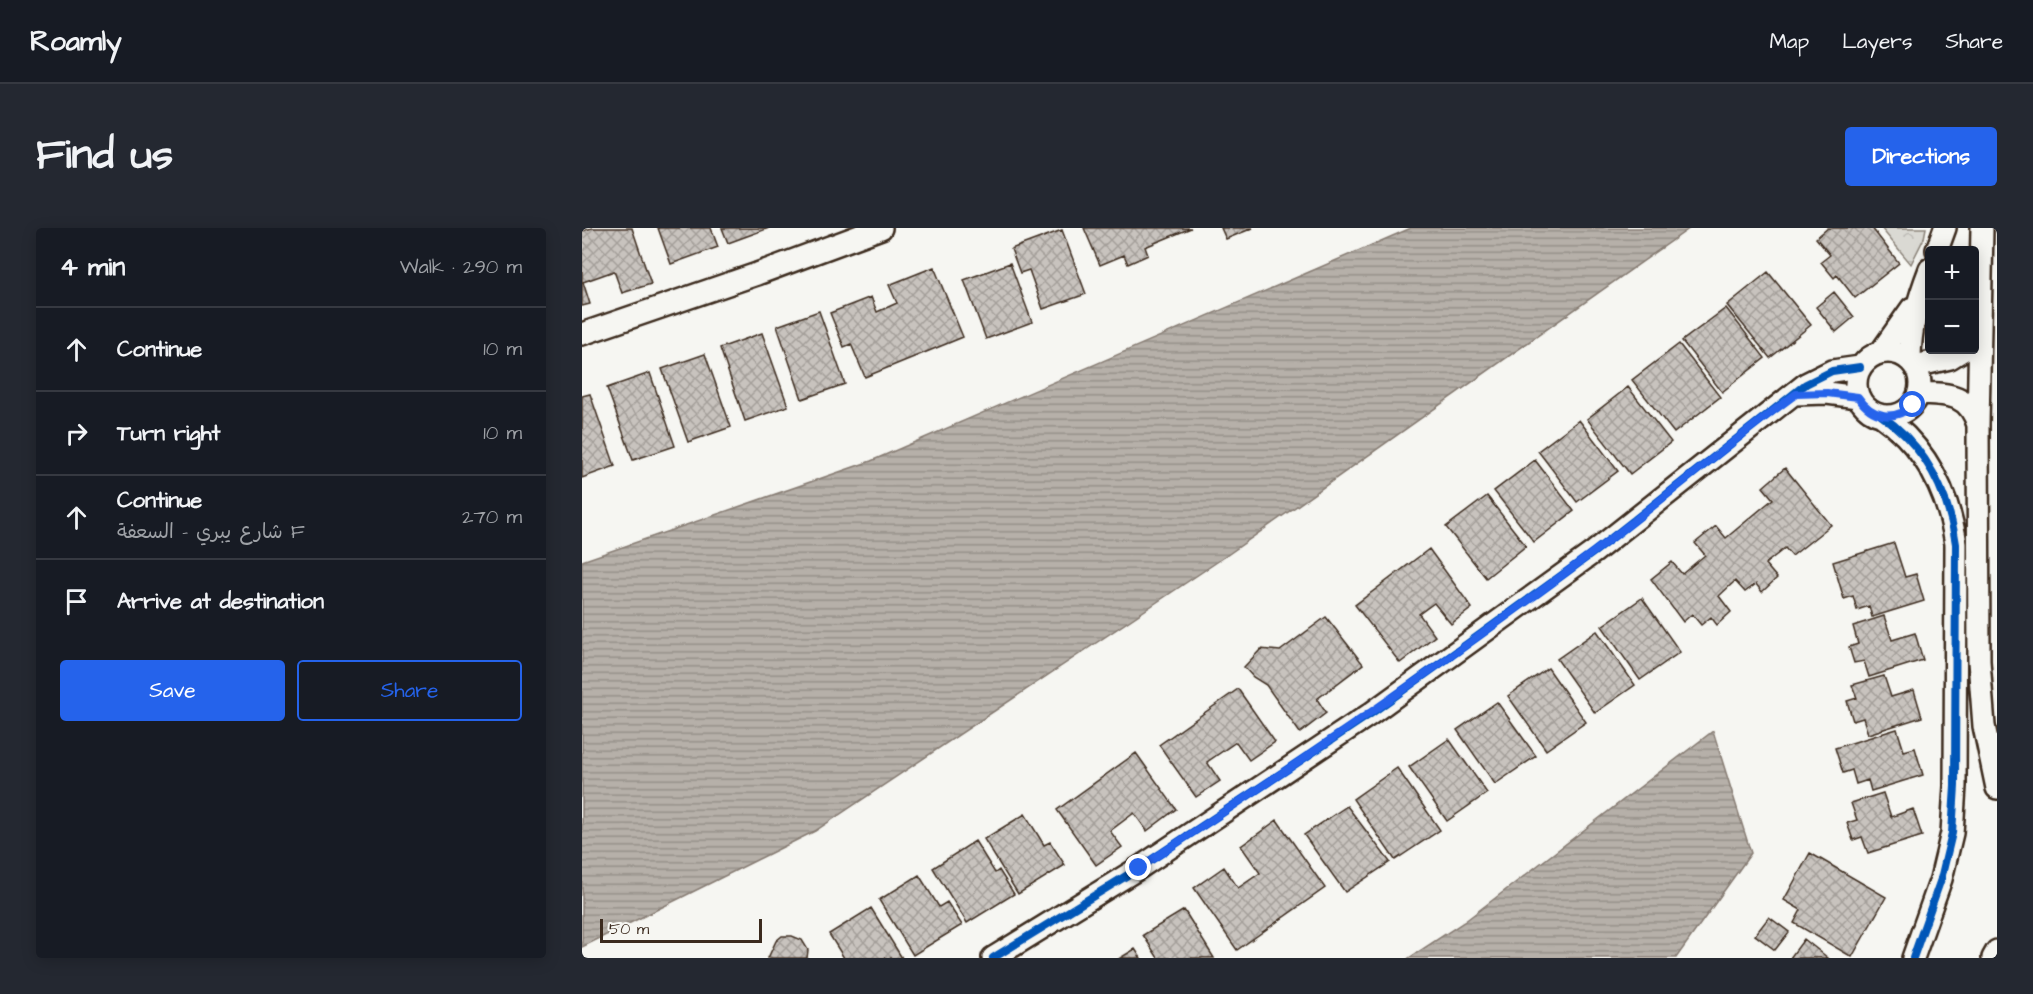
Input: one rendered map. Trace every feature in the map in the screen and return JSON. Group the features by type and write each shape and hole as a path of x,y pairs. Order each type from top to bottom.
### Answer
{"street":[{"path":"582,334 757,274 881,228"},
{"path":"1938,246 1945,228"},
{"path":"1982,228 1978,425 1980,693 1984,726 1997,788"},
{"path":"1913,956 1941,879 1952,833 1954,810 1956,544 1950,512 1919,436 1916,399 1920,384 1912,363 1912,325 1925,280"},
{"path":"1921,291 1881,352 1867,359 1860,367 1856,377 1856,387 1858,397 1864,406 1882,416 1909,438 1930,467"},
{"path":"1979,310 1981,301"},
{"path":"1881,352 1896,353 1912,363 1950,358 1956,354"},
{"path":"993,958 1139,868 1369,715 1594,552 1818,376 1846,368 1860,367"},
{"path":"1796,394 1827,393 1858,397"},
{"path":"1882,416 1899,415 1916,399 1944,394 1960,399 1972,410 1978,425"},
{"path":"1993,958 1997,951"}],"green space":[{"path":"1881,228 1926,228 1924,238 1911,264"}],"shaded area":[{"path":"1411,228 1690,228 1226,556 815,831 582,947 582,561 871,461"},
{"path":"1713,731 1751,853 1676,958 1409,958 1464,922"}],"building":[{"path":"592,228 632,228 651,284 622,293 614,271 583,282 590,304 582,306 582,231"},
{"path":"658,228 711,228 718,247 671,264"},
{"path":"722,228 769,228 728,243"},
{"path":"1084,228 1191,228 1145,247 1148,255 1128,264 1124,255 1100,265"},
{"path":"1221,228 1253,228 1226,239"},
{"path":"1828,228 1872,228 1899,263 1855,298 1837,275 1834,278 1821,262 1830,255 1816,238"},
{"path":"1062,230 1086,294 1043,309 1029,270 1020,273 1011,249"},
{"path":"1010,263 1032,322 986,339 964,280"},
{"path":"934,267 963,337 865,377 851,344 844,347 830,313 871,297 877,312 897,303 889,285"},
{"path":"1768,272 1811,325 1770,358 1727,305"},
{"path":"1834,292 1854,317 1836,332 1816,307"},
{"path":"1726,308 1765,358 1722,392 1682,341"},
{"path":"819,311 845,384 802,399 777,326"},
{"path":"762,333 788,406 745,421 720,348"},
{"path":"1679,344 1720,397 1674,433 1632,380"},
{"path":"705,354 731,427 688,442 662,369"},
{"path":"650,373 675,446 633,460 607,388"},
{"path":"1628,387 1671,442 1630,474 1587,419"},
{"path":"590,394 615,466 582,478 582,396"},
{"path":"1579,420 1618,471 1577,502 1538,451"},
{"path":"1535,460 1574,511 1534,542 1494,491"},
{"path":"1785,468 1831,525 1792,556 1785,548 1765,564 1777,578 1762,592 1756,584 1745,592 1735,581 1719,596 1731,612 1717,625 1711,617 1701,625 1692,614 1683,622 1651,579 1672,562 1682,574 1705,555 1695,543 1716,526 1726,538 1773,499 1763,487"},
{"path":"1487,496 1526,546 1486,578 1446,527"},
{"path":"1894,543 1905,577 1916,574 1924,601 1872,617 1869,606 1857,610 1853,596 1844,599 1833,562"},
{"path":"1429,549 1472,608 1451,624 1434,603 1419,614 1435,636 1400,663 1355,605"},
{"path":"1642,598 1680,652 1640,680 1602,626"},
{"path":"1884,616 1892,640 1915,633 1923,660 1869,677 1864,661 1854,663 1849,647 1858,644 1853,626"},
{"path":"1326,617 1363,664 1317,699 1326,713 1300,733 1266,685 1253,677 1244,667 1261,649 1280,651"},
{"path":"1597,631 1635,685 1595,713 1557,659"},
{"path":"1548,668 1586,722 1546,750 1508,696"},
{"path":"1884,676 1891,697 1914,690 1922,717 1868,734 1863,718 1853,721 1847,701 1857,698 1852,685"},
{"path":"1238,689 1275,742 1249,760 1236,742 1207,762 1220,781 1196,797 1159,745"},
{"path":"1497,702 1536,756 1495,784 1457,730"},
{"path":"1897,729 1904,751 1915,748 1923,775 1871,791 1868,780 1856,784 1852,770 1843,773 1835,748"},
{"path":"1449,739 1487,793 1447,821 1409,767"},
{"path":"1136,753 1176,809 1147,831 1134,813 1110,831 1122,847 1096,865 1057,810"},
{"path":"1397,768 1440,830 1395,860 1353,799"},
{"path":"1883,793 1891,817 1913,809 1922,836 1868,853 1862,837 1853,840 1847,823 1857,820 1851,803"},
{"path":"1347,806 1390,862 1345,892 1304,835"},
{"path":"1025,814 1044,845 1050,842 1065,865 1018,894 984,839"},
{"path":"1277,820 1325,888 1237,950 1194,888 1224,867 1238,888 1260,873 1241,846"},
{"path":"975,841 995,873 999,870 1014,894 967,923 933,868"},
{"path":"1810,853 1886,897 1852,957 1794,923 1801,910 1784,900"},
{"path":"919,875 939,907 947,902 962,925 913,955 879,900"},
{"path":"871,908 902,958 844,958 829,934"},
{"path":"1184,910 1214,958 1158,958 1143,935"},
{"path":"1769,917 1789,932 1775,950 1755,935"},
{"path":"782,936 792,936 802,940 808,950 807,958 768,958 776,941"},
{"path":"1804,939 1828,958 1790,958"},
{"path":"1135,949 1141,958 1120,958"}],"cycle path":[{"path":"993,958 1139,868 1369,715 1594,552 1806,384 1832,371 1860,367"},
{"path":"1882,416 1897,428 1923,456 1941,488 1956,544 1955,786 1952,833 1941,879 1913,958"}],"route":[{"path":"1139,868 1369,715 1482,634 1594,552 1796,394 1827,393 1858,397 1872,412 1890,417 1899,415 1913,405"}]}
